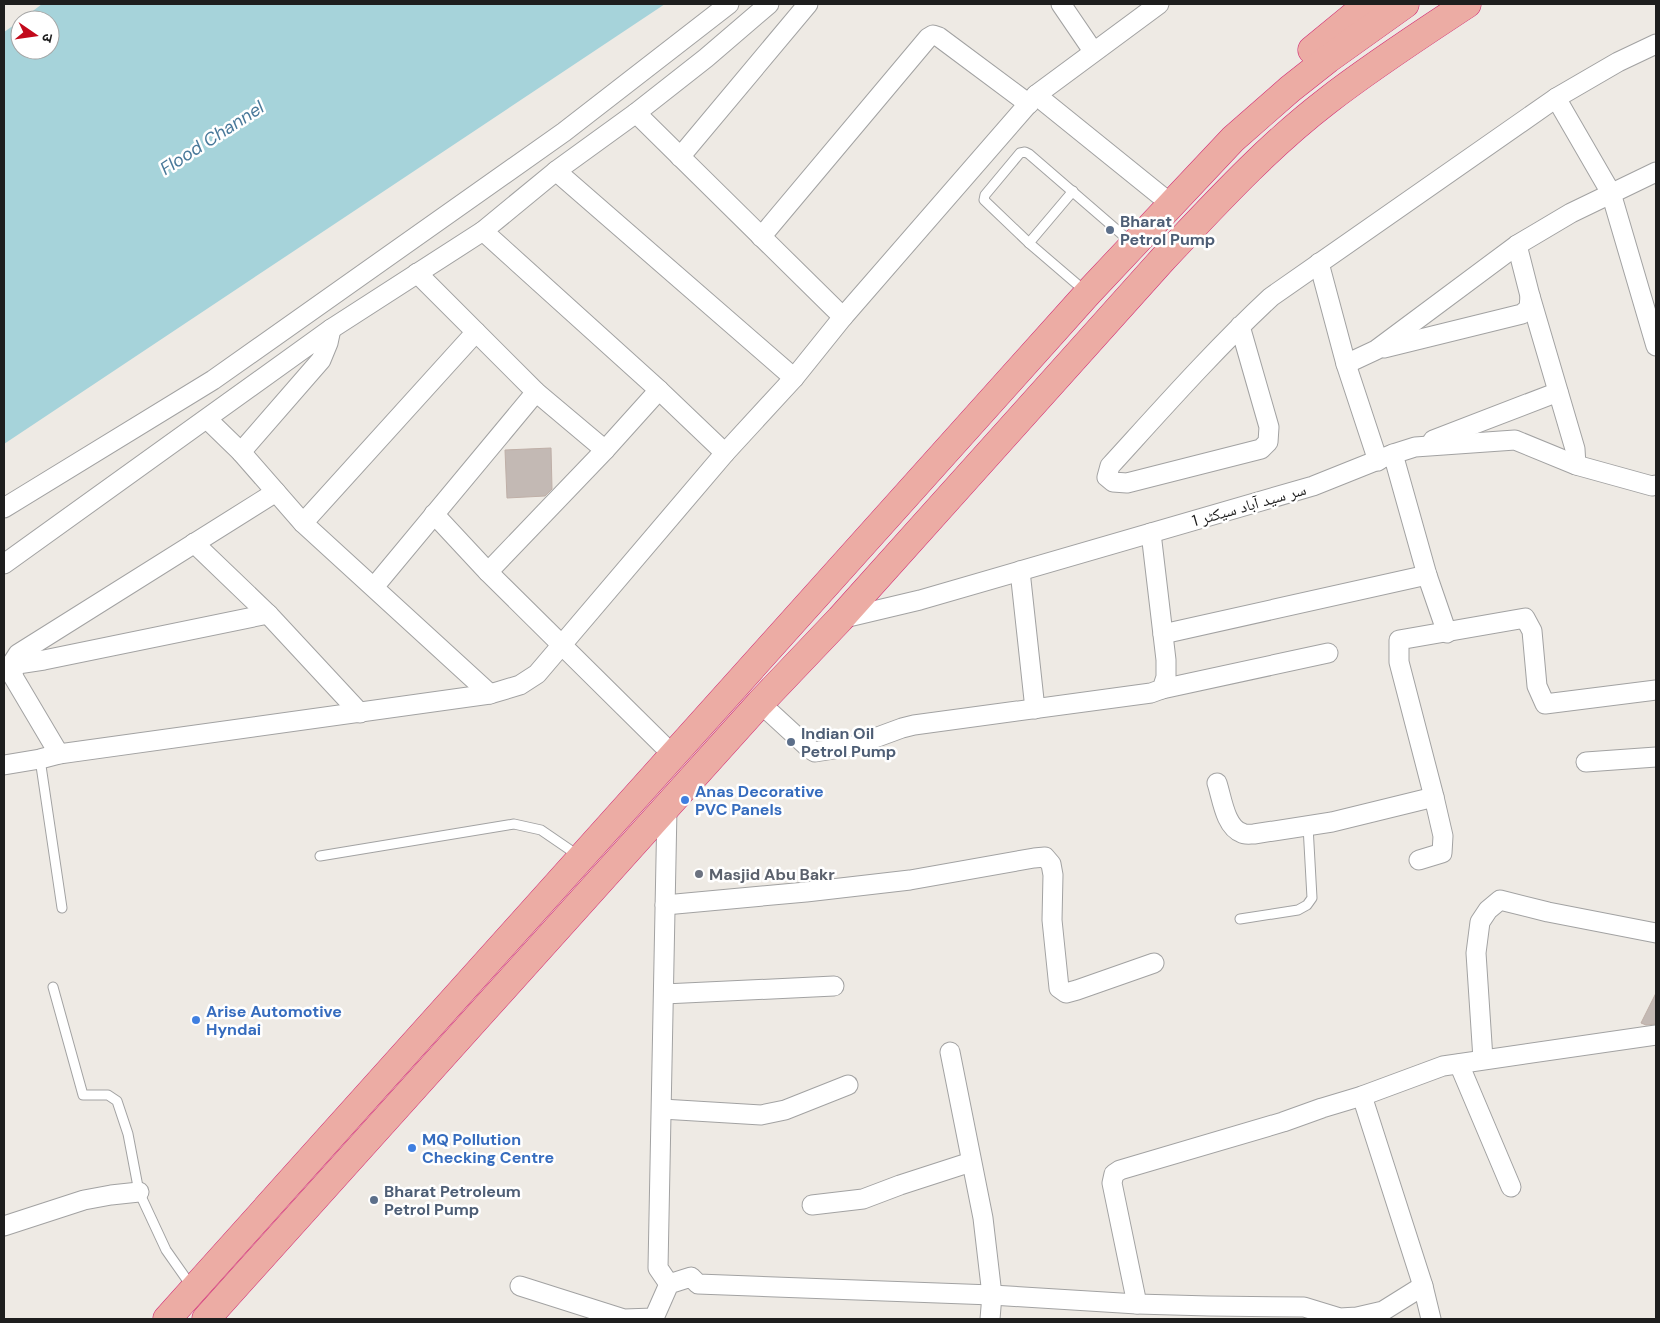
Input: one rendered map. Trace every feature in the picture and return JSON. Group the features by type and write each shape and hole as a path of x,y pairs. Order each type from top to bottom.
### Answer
{"highway":[{"path":"1206,167 1241,113 1287,71 1368,4"},
{"path":"167,1319 1133,244 1233,139 1321,65 1405,4"},
{"path":"206,1319 760,703 840,619 1163,259 1258,161 1326,102 1467,4"},
{"path":"1230,190 1266,169 1305,136 1408,59 1487,4"}],"street":[{"path":"4,508 214,380 564,132 729,4"},
{"path":"4,564 331,329 483,231 556,172 706,58 770,4"},
{"path":"680,157 808,4"},
{"path":"1061,4 1093,51"},
{"path":"4,765 59,754 490,694 520,685 537,674 725,453 794,378 843,317 1033,99 1093,51 1159,4"},
{"path":"761,238 928,38 933,35 939,37 1033,99 1171,204"},
{"path":"1240,326 1269,427 1268,442 1261,448 1127,484 1114,482 1107,477 1110,466 1240,326 1271,297 1556,98 1618,62 1656,44"},
{"path":"1556,98 1610,193 1656,346"},
{"path":"636,113 843,317"},
{"path":"556,172 794,378"},
{"path":"1376,350 1518,245 1571,213 1656,172"},
{"path":"483,231 659,390 725,453"},
{"path":"1518,245 1530,296 1575,449 1576,465"},
{"path":"1319,263 1346,364 1385,457 1447,633"},
{"path":"417,273 536,392 605,450"},
{"path":"1346,364 1376,350 1522,314 1528,308 1530,296"},
{"path":"241,452 321,360 331,329"},
{"path":"303,523 476,332"},
{"path":"488,572 605,450 659,390"},
{"path":"374,587 536,392"},
{"path":"1415,447 1558,392"},
{"path":"207,419 241,452 303,523 490,694"},
{"name":"سر سید آباد سیکٹر 1","path":"840,619 920,600 1313,486 1415,447 1515,440 1576,465 1655,489"},
{"path":"59,754 14,678 11,665 18,654 276,492"},
{"path":"434,514 488,572 673,755"},
{"path":"1151,533 1166,677 1162,689"},
{"path":"194,543 268,614 360,713"},
{"path":"1020,571 1035,709"},
{"path":"1162,634 1427,575"},
{"path":"11,665 44,660 268,614"},
{"path":"1419,860 1442,853 1443,836 1399,662 1399,640 1525,618 1532,631 1537,686 1545,704 1656,690"},
{"path":"760,703 810,749 821,752 853,746 914,725 1151,693 1328,652"},
{"path":"1586,762 1656,757"},
{"path":"1217,783 1229,821 1234,828 1243,834 1332,822 1434,797"},
{"path":"667,808 658,1268 668,1284"},
{"path":"665,904 806,892 891,882 1045,857 1051,864 1053,875 1052,920 1059,988 1066,992 1076,990 1154,963"},
{"path":"1483,1059 1476,953 1480,922 1488,910 1500,900 1548,912 1656,933"},
{"path":"664,994 834,986"},
{"path":"1137,1304 1112,1183 1114,1174 1120,1170 1284,1122 1443,1066 1656,1035"},
{"path":"950,1052 983,1218 992,1294 990,1319"},
{"path":"1459,1064 1511,1187"},
{"path":"662,1109 761,1115 785,1110 848,1085"},
{"path":"1362,1096 1423,1286 1431,1319"},
{"path":"812,1205 863,1199 972,1162"},
{"path":"4,1226 84,1200 111,1194 139,1192"},
{"path":"668,1284 691,1277 698,1284 992,1294 1137,1304 1209,1313 1304,1307 1340,1318 1357,1317 1383,1311 1423,1286"},
{"path":"520,1286 624,1319 654,1318 668,1284"}],"lane":[{"path":"1088,293 1029,243 984,200 984,195 1020,153 1029,154 1133,244"},
{"path":"1029,243 1073,191"},
{"path":"40,759 62,908"},
{"path":"320,856 514,824 540,830 581,858"},
{"path":"1240,919 1298,910 1312,898 1308,826"},
{"path":"53,986 83,1095 108,1095 117,1101 128,1134 139,1192 166,1250 194,1290"}],"water":[{"name":"Flood Channel","path":"42,4 665,4 4,444 4,32 10,28 10,60 60,60 60,10 34,10"}],"building":[{"path":"551,448 552,489 545,496 507,498 505,450"},
{"path":"1656,993 1656,1024 1646,1025 1641,1023"}],"place":[{"name":"Bharat Petrol Pump","path":"1110,230"},
{"name":"Indian Oil Petrol Pump","path":"791,742"},
{"name":"Anas Decorative PVC Panels","path":"685,800"},
{"name":"Masjid Abu Bakr","path":"699,874"},
{"name":"Arise Automotive Hyndai","path":"196,1020"},
{"name":"MQ Pollution Checking Centre","path":"412,1148"},
{"name":"Bharat Petroleum Petrol Pump","path":"374,1200"}]}
